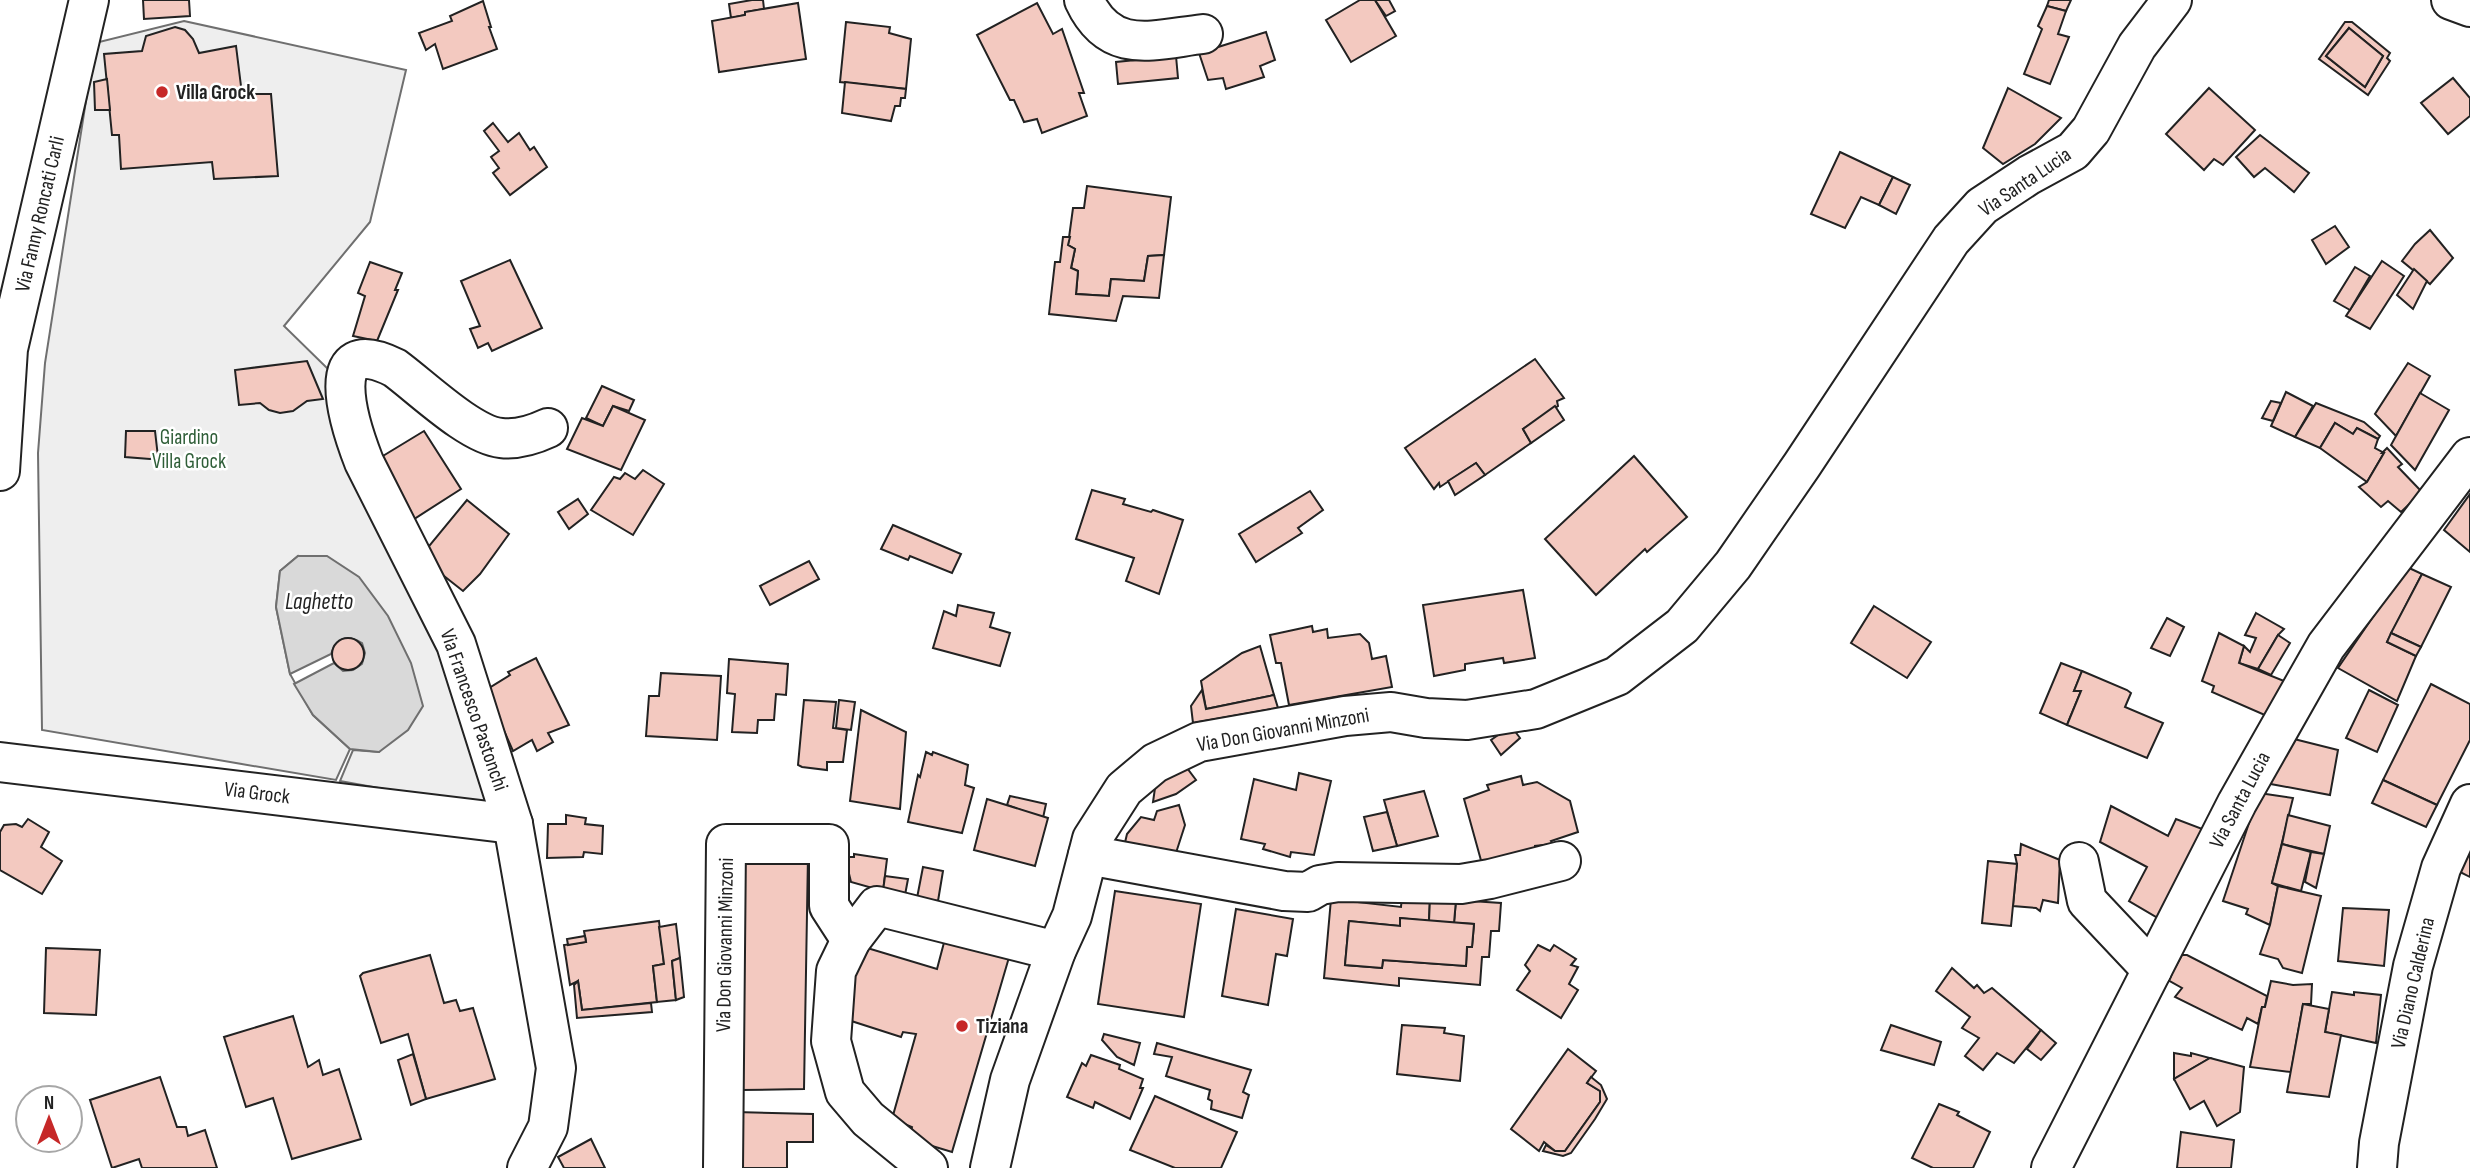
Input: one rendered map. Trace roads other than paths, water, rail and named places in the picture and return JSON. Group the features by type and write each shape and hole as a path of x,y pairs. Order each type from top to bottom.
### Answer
{"street":[{"name":"Via Fanny Roncati Carli","path":"0,471 8,349 89,0"},
{"path":"1084,0 1092,17 1108,33 1125,40 1141,42 1203,34"},
{"name":"Via Santa Lucia","path":"1802,465 1951,240 1982,206 2029,175 2073,151 2091,130 2137,46 2172,0"},
{"path":"2451,0 2470,7"},
{"name":"Via Francesco Pastonchi","path":"527,1168 548,1127 556,1068 513,824 456,645 354,436 348,416 345,384 347,371 357,360 368,358 381,361 395,368 481,432 499,438 531,436 548,428"},
{"name":"Via Santa Lucia","path":"2051,1168 2237,803 2326,646 2470,457"},
{"name":"Via Don Giovanni Minzoni","path":"990,1168 1010,1080 1056,951 1072,916 1092,839 1124,789 1154,764 1199,741 1357,715 1391,712 1426,718 1467,720 1536,709 1617,676 1682,626 1733,565 1802,465"},
{"name":"Via Grock","path":"0,762 513,824"},
{"name":"Via Diano Calderina","path":"2377,1168 2379,1143 2413,966 2441,868 2470,804"},
{"name":"Via Don Giovanni Minzoni","path":"723,1168 726,844 829,844 829,906 851,940"},
{"path":"1088,855 1284,891 1308,892 1320,885 1338,882 1461,884 1561,861"},
{"path":"2080,862 2087,901 2152,970"},
{"path":"928,1168 868,1119 845,1092 831,1041 836,971 851,940 877,906 1056,951"}],"water":[{"name":"Laghetto","path":"298,556 327,556 359,577 388,616 411,663 423,706 408,730 379,752 350,749 313,715 294,684 334,663 343,671 353,670 362,664 365,653 362,643 343,639 336,644 331,654 290,674 276,607 280,571"}],"place":[{"name":"Villa Grock","path":"162,92"},
{"name":"Tiziana","path":"962,1026"}],"park label":[{"name":"Giardino Villa Grock","path":"189,449"}]}
